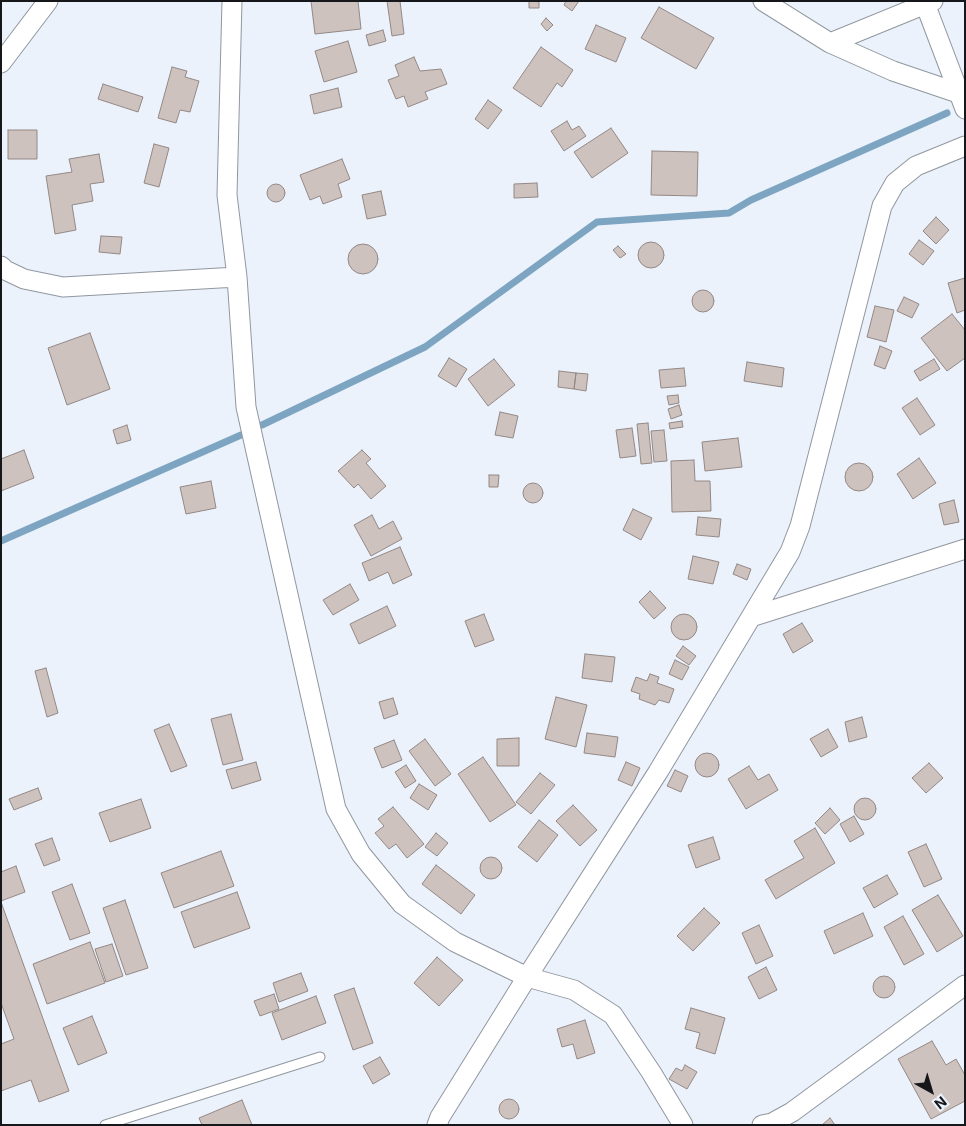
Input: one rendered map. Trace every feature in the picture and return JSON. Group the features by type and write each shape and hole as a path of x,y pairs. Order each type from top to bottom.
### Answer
{"street":[{"path":"1,63 48,1"},
{"path":"232,1 227,196 237,278 246,407 336,809 361,854 402,904 455,942 527,977 574,990 613,1015 652,1072 683,1125"},
{"path":"763,1 830,42 962,101"},
{"path":"830,42 927,2 962,101"},
{"path":"437,1125 527,977 658,772 790,552 800,526 882,206 895,183 916,166 965,146"},
{"path":"1,266 5,270 24,279 63,287 237,278"},
{"path":"751,617 965,549"},
{"path":"762,1125 792,1112 965,985"}],"lane":[{"path":"105,1125 320,1057"}],"building":[{"path":"311,1 358,1 361,29 315,34"},
{"path":"387,1 400,1 404,34 392,36"},
{"path":"529,1 539,1 539,8 529,8"},
{"path":"566,1 579,1 572,11 564,5"},
{"path":"659,7 714,38 696,69 641,38"},
{"path":"546,18 553,25 547,31 541,24"},
{"path":"596,25 626,38 616,62 585,49"},
{"path":"383,30 386,41 369,46 366,35"},
{"path":"348,41 357,72 324,82 315,51"},
{"path":"541,47 573,70 562,87 557,83 541,107 513,88"},
{"path":"414,57 420,71 441,69 447,84 425,92 428,99 408,107 404,96 396,99 388,80 399,76 395,65"},
{"path":"172,67 187,71 185,77 199,81 190,112 180,110 176,123 158,118"},
{"path":"103,84 143,97 138,112 98,99"},
{"path":"338,88 342,107 314,114 310,95"},
{"path":"488,100 502,110 488,129 475,119"},
{"path":"567,121 572,130 579,126 586,136 564,151 551,131"},
{"path":"611,128 628,153 592,178 574,152"},
{"path":"8,130 37,130 37,159 8,159"},
{"path":"154,144 169,148 159,187 144,183"},
{"path":"652,151 698,152 697,196 651,195"},
{"path":"99,154 104,182 90,184 93,201 72,205 76,230 55,234 46,176 72,172 69,159"},
{"path":"342,159 350,179 338,184 342,197 323,204 320,196 310,200 300,175"},
{"path":"537,183 538,197 514,198 514,184"},
{"path":"272,184 280,184 285,189 283,200 272,202 267,197 267,189"},
{"path":"381,191 386,215 367,219 362,195"},
{"path":"936,217 949,230 936,244 923,231"},
{"path":"101,236 122,237 120,254 99,252"},
{"path":"919,240 934,251 923,265 909,254"},
{"path":"651,242 660,246 664,255 660,264 651,268 642,264 638,255 642,246"},
{"path":"363,244 369,245 377,253 377,265 369,273 363,274 357,273 349,265 348,259 349,253 357,245"},
{"path":"618,246 626,254 620,258 613,250"},
{"path":"965,278 965,310 957,313 948,283"},
{"path":"703,290 711,293 714,301 711,309 703,312 695,309 692,301 695,293"},
{"path":"904,297 919,304 912,318 897,311"},
{"path":"875,306 894,310 886,342 867,337"},
{"path":"952,314 965,330 965,358 947,371 921,338"},
{"path":"90,333 110,389 67,405 48,348"},
{"path":"880,346 892,351 885,369 874,365"},
{"path":"449,358 467,369 456,387 438,376"},
{"path":"494,359 515,385 488,406 468,379"},
{"path":"934,359 940,369 920,381 914,371"},
{"path":"747,362 784,368 782,387 744,381"},
{"path":"684,368 686,386 661,388 659,370"},
{"path":"559,371 576,373 574,389 558,387"},
{"path":"576,373 588,374 586,391 574,389"},
{"path":"678,395 679,403 669,405 667,396"},
{"path":"917,398 935,425 920,435 902,408"},
{"path":"679,405 682,415 671,419 668,409"},
{"path":"500,412 518,416 513,438 495,435"},
{"path":"682,421 683,427 670,429 669,423"},
{"path":"648,423 652,463 641,464 637,424"},
{"path":"127,425 131,440 117,444 113,430"},
{"path":"632,428 636,456 620,458 616,430"},
{"path":"664,430 667,461 654,462 651,431"},
{"path":"738,438 742,467 705,471 702,442"},
{"path":"24,450 34,478 1,491 1,459"},
{"path":"362,450 371,459 366,463 386,486 371,499 358,484 354,488 338,471"},
{"path":"919,458 936,483 913,499 897,474"},
{"path":"694,460 695,481 710,481 711,511 672,512 671,461"},
{"path":"859,463 869,467 873,477 869,487 859,491 849,487 845,477 849,467"},
{"path":"489,475 499,475 498,487 489,487"},
{"path":"211,481 216,508 186,514 180,487"},
{"path":"533,483 540,486 543,493 540,500 533,503 526,500 523,493 526,486"},
{"path":"954,500 959,522 944,525 939,504"},
{"path":"633,509 652,518 641,540 623,530"},
{"path":"372,515 379,529 393,521 402,539 371,556 354,525"},
{"path":"698,517 721,519 719,537 696,535"},
{"path":"400,547 412,575 393,584 388,572 369,581 362,563"},
{"path":"693,556 719,562 713,584 688,579"},
{"path":"737,564 751,569 747,580 733,574"},
{"path":"350,584 359,600 333,615 323,600"},
{"path":"650,591 666,608 654,619 639,602"},
{"path":"387,606 396,626 359,644 350,624"},
{"path":"484,614 494,640 475,647 465,621"},
{"path":"684,614 693,618 697,627 693,636 684,640 675,636 671,627 675,618"},
{"path":"802,623 813,641 793,653 783,634"},
{"path":"683,646 696,656 689,665 676,656"},
{"path":"585,654 615,657 612,682 582,678"},
{"path":"675,660 689,667 682,680 669,674"},
{"path":"46,668 58,713 47,717 35,671"},
{"path":"650,674 659,677 657,683 674,689 669,703 659,700 655,705 639,699 640,694 631,691 636,677 647,681"},
{"path":"556,697 587,705 576,747 545,739"},
{"path":"393,698 398,714 384,719 379,702"},
{"path":"231,714 243,760 223,765 211,719"},
{"path":"862,717 867,737 849,742 845,722"},
{"path":"169,724 187,766 171,772 154,730"},
{"path":"828,729 838,747 821,757 810,739"},
{"path":"587,733 618,737 615,757 584,753"},
{"path":"519,738 519,766 497,766 497,739"},
{"path":"425,739 451,774 435,786 409,751"},
{"path":"394,740 402,760 382,768 374,748"},
{"path":"707,753 716,756 719,765 716,774 707,777 698,774 695,765 698,756"},
{"path":"483,757 516,805 490,822 458,774"},
{"path":"256,762 261,780 232,789 226,770"},
{"path":"626,762 640,768 632,786 618,780"},
{"path":"929,763 943,778 926,793 912,778"},
{"path":"406,765 416,781 405,788 395,772"},
{"path":"749,766 758,780 769,774 778,790 746,809 728,779"},
{"path":"675,770 688,776 681,792 667,786"},
{"path":"540,773 555,785 531,814 516,802"},
{"path":"419,784 437,795 428,810 410,798"},
{"path":"38,788 42,799 14,810 9,799"},
{"path":"865,798 873,801 876,809 873,817 865,820 857,817 854,809 857,801"},
{"path":"141,799 151,828 110,842 99,813"},
{"path":"573,805 597,830 580,846 556,821"},
{"path":"393,807 424,844 407,858 396,844 389,849 375,833 384,826 378,819"},
{"path":"830,808 840,820 825,834 815,823"},
{"path":"854,816 864,834 850,842 840,824"},
{"path":"539,820 558,835 537,862 518,847"},
{"path":"815,828 835,863 776,899 765,880 804,858 794,841"},
{"path":"436,833 448,843 437,856 425,847"},
{"path":"713,837 720,859 696,868 688,845"},
{"path":"52,838 60,860 44,866 35,844"},
{"path":"926,844 942,879 924,887 908,852"},
{"path":"221,851 234,886 174,908 161,873"},
{"path":"487,857 495,857 502,864 502,872 495,879 487,879 480,872 480,864"},
{"path":"436,865 475,895 461,914 422,884"},
{"path":"16,866 25,892 1,901 1,872"},
{"path":"887,875 898,894 874,908 863,888"},
{"path":"72,884 90,933 70,940 52,892"},
{"path":"237,892 250,928 194,948 181,912"},
{"path":"938,895 963,936 937,952 912,910"},
{"path":"125,900 148,968 126,975 103,908"},
{"path":"1,902 69,1091 39,1102 31,1080 1,1091 1,1044 14,1039 1,1003"},
{"path":"704,908 720,923 693,951 677,936"},
{"path":"863,913 873,936 834,954 824,931"},
{"path":"903,916 924,954 904,965 884,927"},
{"path":"759,925 773,956 756,964 742,933"},
{"path":"90,942 105,983 47,1004 33,964"},
{"path":"112,944 123,976 106,982 95,949"},
{"path":"437,957 463,980 439,1006 414,983"},
{"path":"766,967 777,990 759,999 748,977"},
{"path":"301,973 308,991 279,1002 273,983"},
{"path":"884,976 892,979 895,987 892,995 884,998 876,995 873,987 876,979"},
{"path":"354,988 373,1043 353,1050 334,995"},
{"path":"274,994 279,1009 260,1016 254,1001"},
{"path":"316,996 326,1023 282,1040 272,1013"},
{"path":"691,1008 725,1018 715,1054 696,1048 700,1033 685,1029"},
{"path":"92,1016 107,1053 78,1065 63,1028"},
{"path":"585,1020 595,1053 577,1059 573,1044 562,1047 557,1029"},
{"path":"932,1041 946,1065 956,1059 965,1075 965,1101 931,1119 898,1059"},
{"path":"380,1057 390,1074 373,1084 363,1066"},
{"path":"685,1065 697,1072 687,1089 669,1079 676,1068 682,1071"},
{"path":"505,1099 513,1099 519,1105 519,1113 513,1119 505,1119 499,1113 499,1105"},
{"path":"242,1100 252,1125 202,1125 199,1118"},
{"path":"830,1118 835,1125 822,1125"}],"waterway":[{"path":"262,425 425,347 597,222 729,213 751,200 947,113"},
{"path":"1,541 241,435"}]}
